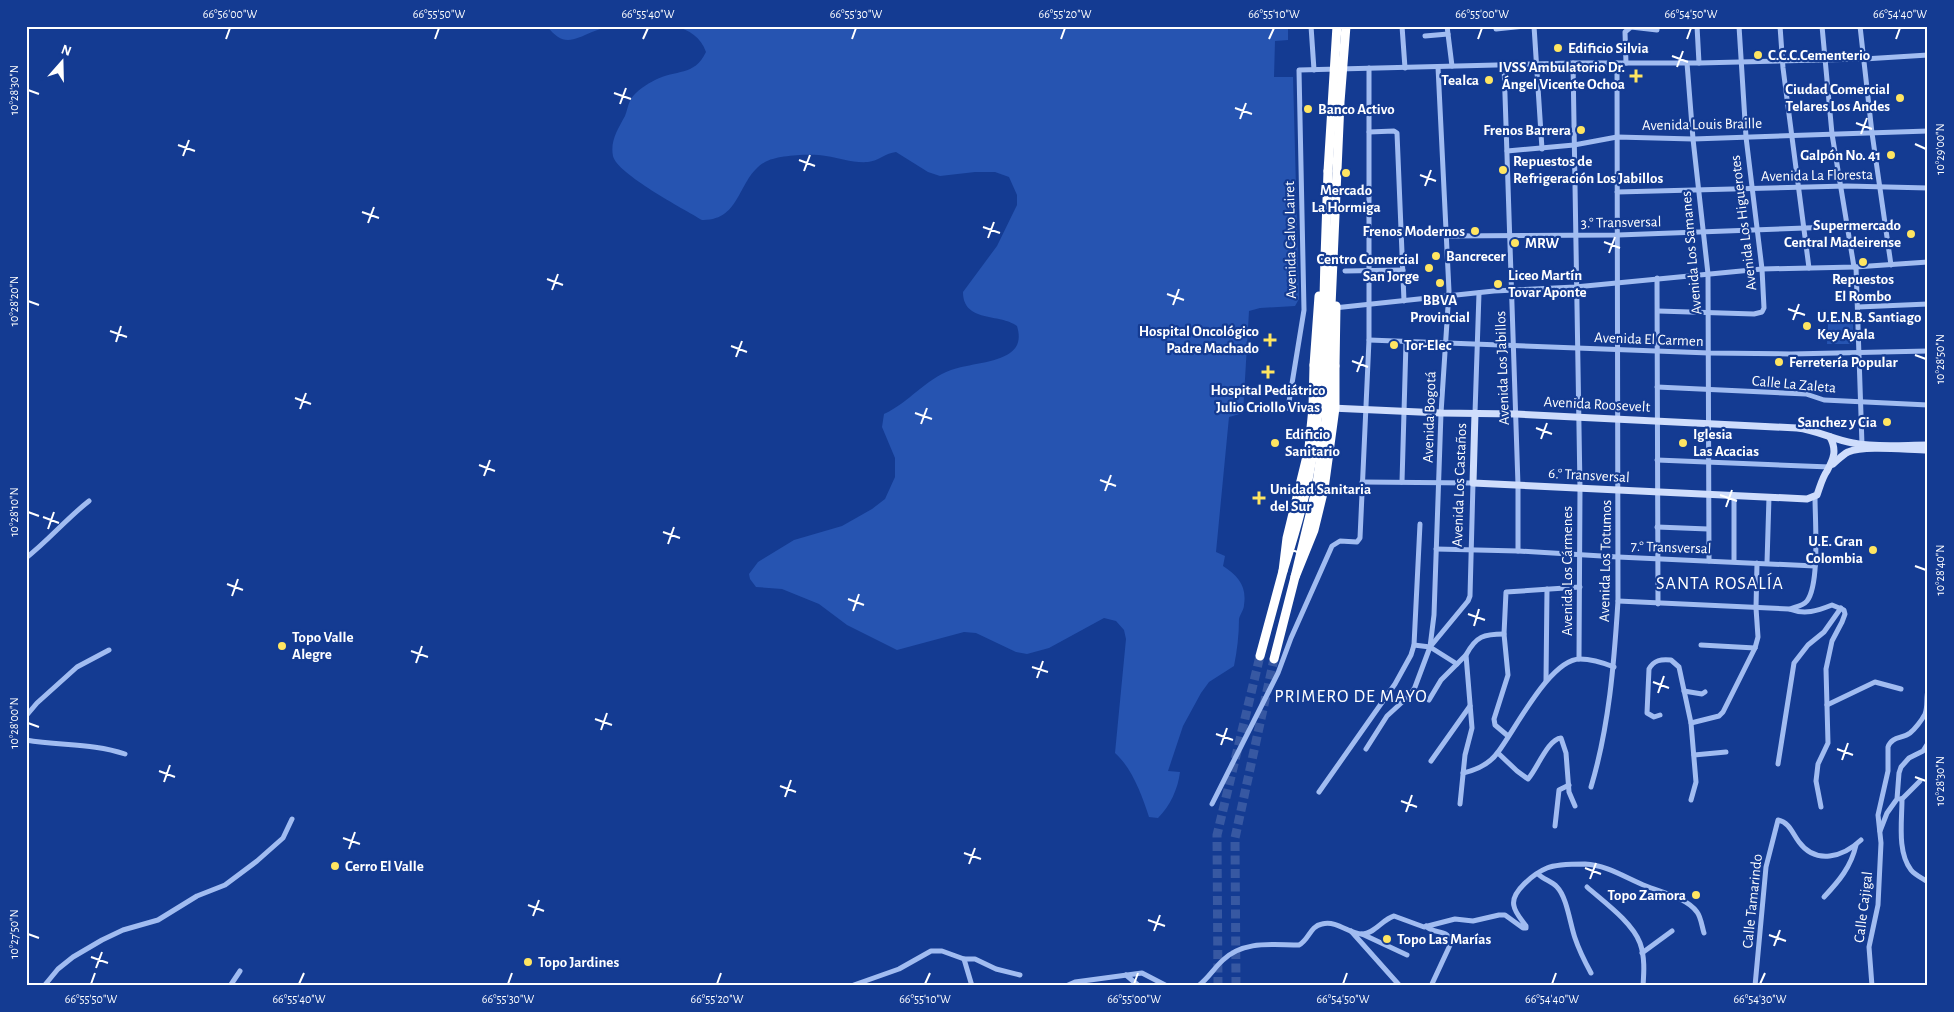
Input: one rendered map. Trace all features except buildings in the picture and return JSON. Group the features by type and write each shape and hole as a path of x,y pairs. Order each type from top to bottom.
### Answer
{"highway":[{"path":"1260,656 1302,505 1315,440 1319,404 1337,26"},
{"path":"1274,659 1314,497 1323,448 1328,386 1340,102 1346,26"},
{"path":"1283,571 1287,538 1305,471 1313,408 1318,305 1325,258"},
{"path":"1295,577 1314,530 1326,476 1334,408 1337,320 1336,298 1332,279"}],"street":[{"path":"1311,26 1314,70 1573,63 1617,64 1825,60 1864,62 1928,55"},
{"path":"1402,26 1405,68"},
{"path":"1447,26 1452,66"},
{"path":"1496,29 1525,26"},
{"path":"1534,26 1538,64 1542,149"},
{"path":"1697,26 1699,63"},
{"name":"Avenida Los Higuerotes","path":"1658,311 1709,313 1762,312 1765,303 1746,137 1739,26"},
{"path":"1780,26 1782,61 1809,268"},
{"path":"1822,26 1832,134 1855,267 1860,352 1862,445"},
{"path":"1860,26 1872,133 1891,265"},
{"path":"1626,63 1625,32 1631,27 1656,28"},
{"path":"1425,36 1448,34"},
{"name":"Avenida Los Cármenes","path":"1573,63 1577,417 1580,488 1579,658"},
{"name":"Avenida Los Samanes","path":"1687,63 1698,190 1708,274 1709,353 1707,424 1709,561"},
{"name":"Avenida Los Totumos","path":"1592,787 1601,754 1614,666 1618,601 1617,64"},
{"name":"Avenida Los Jabillos","path":"1504,65 1516,414 1518,551"},
{"name":"Avenida Bogotá","path":"1366,748 1387,716 1411,694 1430,647 1434,614 1444,342 1448,297 1438,67"},
{"path":"1212,804 1278,673 1291,638 1332,546 1340,542 1357,542 1360,538 1369,340 1369,68"},
{"name":"Avenida Calvo Lairet","path":"1288,408 1304,310 1299,70 1314,70"},
{"path":"1369,132 1394,131 1397,133 1404,301"},
{"name":"Avenida Louis Braille","path":"1507,151 1574,146 1617,137 1746,137 1928,131"},
{"name":"Avenida La Floresta","path":"1617,192 1841,186 1928,188"},
{"name":"3.° Transversal","path":"1446,236 1618,235 1886,225"},
{"path":"1304,310 1762,269 1855,267 1928,262"},
{"path":"1345,271 1403,270"},
{"path":"1658,278 1656,421 1658,604"},
{"name":"Avenida Los Castaños","path":"1430,647 1468,600 1479,294"},
{"path":"1858,307 1928,304"},
{"name":"Avenida El Carmen","path":"1369,340 1709,353 1928,351"},
{"path":"1402,482 1406,342"},
{"name":"Calle La Zaleta","path":"1657,387 1806,394 1824,400 1928,405"},
{"name":"Avenida Roosevelt","path":"1262,408 1334,408 1516,414 1807,429 1862,445 1928,445"},
{"path":"1789,610 1806,604 1812,593 1815,566 1815,497 1830,467 1835,450 1830,437"},
{"path":"1830,467 1838,458 1855,451 1928,450"},
{"path":"1657,460 1830,467"},
{"name":"6.° Transversal","path":"1362,482 1473,483 1807,499 1815,497"},
{"path":"1734,496 1734,561"},
{"path":"1767,563 1769,497"},
{"path":"26,558 42,546 63,523 89,502"},
{"path":"1319,792 1395,684 1412,655 1420,524"},
{"path":"1657,527 1708,529"},
{"name":"7.° Transversal","path":"1436,549 1518,551 1618,558 1734,561 1815,566"},
{"path":"1691,723 1719,716 1723,712 1755,648 1758,637 1756,608 1757,563"},
{"path":"1508,736 1495,725 1494,718 1508,675 1504,634 1506,592 1580,587"},
{"path":"1546,681 1547,589"},
{"path":"1618,601 1789,610 1802,613 1814,612 1832,605 1844,610 1845,614 1832,641 1826,669 1828,747 1818,764 1816,781 1821,807"},
{"path":"1778,764 1794,663 1808,645 1824,632 1841,608"},
{"path":"1429,700 1441,680 1466,655 1481,636 1504,634"},
{"path":"1414,645 1430,647 1457,664"},
{"path":"1701,645 1755,648"},
{"path":"26,716 37,703 77,667 109,650"},
{"path":"1460,804 1465,755 1472,728 1466,655"},
{"path":"1463,774 1478,769 1498,753 1546,681 1562,666 1579,658 1614,666"},
{"path":"1660,716 1654,717 1647,713 1649,669 1652,664 1664,659 1676,662 1679,667 1691,723 1696,782 1691,800"},
{"path":"1827,705 1875,682 1901,689"},
{"name":"Calle Cajigal","path":"1872,986 1869,947 1878,905 1880,831 1878,815 1888,771 1889,744 1900,736 1910,733 1920,722 1925,714 1928,690"},
{"path":"1684,692 1702,694 1705,692"},
{"path":"1432,761 1470,706"},
{"path":"1498,753 1528,779 1551,744 1556,739 1561,738 1565,746 1571,798 1575,806"},
{"path":"26,740 67,745 90,745 125,754"},
{"path":"1928,744 1923,751 1909,758 1901,767 1899,773 1899,799 1906,862 1913,872 1928,882"},
{"path":"1694,755 1726,752"},
{"path":"1880,831 1887,813 1920,780"},
{"path":"1556,826 1559,790 1569,785"},
{"path":"44,986 58,969 73,957 102,940 123,930 158,920 197,896 225,885 257,861 283,838 292,819"},
{"name":"Calle Tamarindo","path":"1755,986 1766,867 1778,820 1786,822 1802,845 1818,856 1840,855 1856,845"},
{"path":"1824,897 1846,872 1856,845 1861,840"},
{"path":"1426,926 1455,920 1473,921 1499,915 1509,917 1523,928 1526,928 1515,911 1513,900 1520,886 1546,868 1586,864 1602,867 1665,892 1694,908 1698,913 1704,933"},
{"path":"1538,874 1544,880 1556,885 1559,889 1576,940 1591,973"},
{"path":"1587,887 1615,911 1640,943 1644,966 1643,986"},
{"path":"1362,934 1367,933 1394,916 1426,926 1430,930 1448,934 1451,943 1431,986"},
{"path":"1198,986 1224,958 1239,950 1262,943 1299,945 1303,943 1312,929 1320,924 1337,925 1408,955"},
{"path":"1351,931 1400,986"},
{"path":"1642,953 1672,931"},
{"path":"851,986 899,969 931,951 942,950 964,959 975,959 996,969 1020,975"},
{"path":"964,959 972,986"},
{"path":"230,986 240,971"},
{"path":"1065,986 1075,982 1142,973 1167,986"},
{"path":"1126,975 1139,986"}],"shaded area":[{"path":"547,26 623,26 599,30 568,40 558,37"},
{"path":"675,26 1288,26 1288,40 1275,41 1274,77 1293,77 1299,299 1295,306 1260,308 1249,311 1243,413 1229,417 1216,552 1225,556 1223,566 1240,582 1245,598 1244,607 1239,619 1234,666 1209,682 1183,726 1168,771 1180,772 1177,785 1170,803 1158,818 1149,817 1140,791 1131,774 1115,753 1126,639 1124,630 1116,621 1104,618 1049,648 1027,654 1016,652 976,633 964,632 897,650 847,625 819,604 782,589 756,587 750,579 749,574 758,562 794,540 842,526 872,509 885,499 895,477 895,458 882,427 884,414 941,374 997,359 1010,353 1016,347 1019,337 1017,326 1010,322 984,316 969,309 963,292 997,246 1017,205 1017,195 1009,177 995,172 940,176 928,172 896,152 868,162 820,155 795,155 765,162 749,178 725,214 702,220 667,200 626,172 617,163 612,151 615,135 633,96 655,80 690,69 701,60 706,52 701,42 694,35"},
{"path":"1828,323 1853,323 1853,344 1827,344"}],"tunnel":[{"path":"1218,986 1217,835 1260,656"},
{"path":"1236,986 1235,838 1274,659"}],"place":[{"name":"Edificio Silvia","path":"1558,48"},
{"name":"C.C.C.Cementerio","path":"1758,55"},
{"name":"IVSS Ambulatorio Dr. Ángel Vicente Ochoa","path":"1636,76"},
{"name":"Tealca","path":"1489,80"},
{"name":"Ciudad Comercial Telares Los Andes","path":"1900,98"},
{"name":"Banco Activo","path":"1308,109"},
{"name":"Frenos Barrera","path":"1581,130"},
{"name":"Galpón No. 41","path":"1891,155"},
{"name":"Repuestos de Refrigeración Los Jabillos","path":"1503,170"},
{"name":"Mercado La Hormiga","path":"1346,173"},
{"name":"Frenos Modernos","path":"1475,231"},
{"name":"Supermercado Central Madeirense","path":"1911,234"},
{"name":"MRW","path":"1515,243"},
{"name":"Bancrecer","path":"1436,256"},
{"name":"Repuestos El Rombo","path":"1863,262"},
{"name":"Centro Comercial San Jorge","path":"1429,268"},
{"name":"BBVA Provincial","path":"1440,283"},
{"name":"Liceo Martín Tovar Aponte","path":"1498,284"},
{"name":"U.E.N.B. Santiago Key Ayala","path":"1807,326"},
{"name":"Hospital Oncológico Padre Machado","path":"1270,340"},
{"name":"Tor-Elec","path":"1394,345"},
{"name":"Ferretería Popular","path":"1779,362"},
{"name":"Hospital Pediátrico Julio Criollo Vivas","path":"1268,372"},
{"name":"Sanchez y Cia","path":"1887,422"},
{"name":"Edificio Sanitario","path":"1275,443"},
{"name":"Iglesia Las Acacias","path":"1683,443"},
{"name":"Unidad Sanitaria del Sur","path":"1259,498"},
{"name":"U.E. Gran Colombia","path":"1873,550"},
{"name":"Topo Valle Alegre","path":"282,646"},
{"name":"Cerro El Valle","path":"335,866"},
{"name":"Topo Zamora","path":"1696,895"},
{"name":"Topo Las Marías","path":"1387,939"},
{"name":"Topo Jardines","path":"528,962"}],"district":[{"name":"SANTA ROSALÍA","path":"1720,583"},
{"name":"PRIMERO DE MAYO","path":"1351,696"}]}
